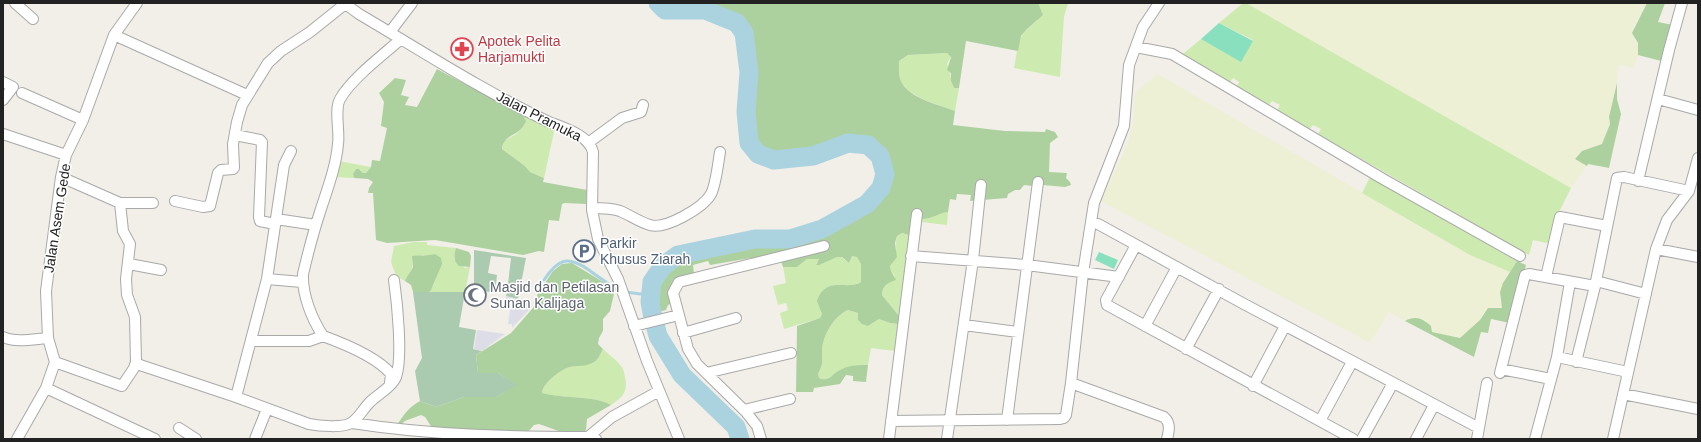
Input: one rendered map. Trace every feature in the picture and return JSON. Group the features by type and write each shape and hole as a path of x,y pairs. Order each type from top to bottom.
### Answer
{"street":[{"path":"15,3 33,19"},
{"name":"Jalan Asem Gede","path":"55,362 48,338 46,291 61,177 66,155 83,120 114,35 137,3"},
{"path":"175,201 203,207 210,206 218,173 221,170 234,168 233,144 240,110 247,95 268,63 281,51 310,32 344,3"},
{"name":"Jalan Pramuka","path":"344,3 400,39 523,110 580,136 588,143 593,152 592,208 598,239 618,279 637,325 659,390 679,439"},
{"path":"390,32 412,3"},
{"path":"891,421 1064,418 1067,411 1071,383 1083,273 1094,202 1124,126 1129,66 1143,27 1159,3"},
{"path":"1638,181 1682,3"},
{"path":"114,35 247,95"},
{"path":"390,383 391,374 385,367 355,349 324,336 308,306 302,282 316,224 331,177 338,146 339,127 337,107 339,101 345,91 400,39"},
{"path":"1136,47 1172,54 1380,178 1520,256"},
{"path":"3,82 13,88 3,100"},
{"path":"22,93 83,120"},
{"path":"1658,99 1698,110"},
{"path":"588,143 622,118 641,112 643,106"},
{"path":"3,134 66,155"},
{"path":"235,135 260,140 262,142 260,221 264,223 276,221 316,224"},
{"path":"236,397 267,280 272,256 284,165 291,151"},
{"path":"592,208 620,211 642,223 659,227 683,217 706,201 712,193 720,152"},
{"path":"1613,439 1656,249 1667,220 1689,191 1696,170 1698,158"},
{"path":"61,177 120,203 153,203"},
{"path":"1576,362 1595,284 1617,178 1624,177 1689,191"},
{"path":"1007,420 1038,182"},
{"path":"947,439 973,260 981,184"},
{"path":"17,439 46,388 55,362 122,386 134,368 136,362 135,317 127,295 126,279 129,264 130,244 123,231 120,203"},
{"path":"889,439 911,256 918,214"},
{"path":"1546,276 1560,217 1607,226"},
{"path":"1098,224 1352,362 1479,428"},
{"path":"1136,245 1106,300 1107,305 1253,386 1353,439"},
{"path":"762,439 757,426 744,410 697,364 691,354 683,333 673,293 679,282 824,246"},
{"path":"1656,249 1698,257"},
{"path":"911,256 1027,265 1083,273 1119,276"},
{"path":"129,264 161,270"},
{"path":"1145,326 1177,267"},
{"path":"1551,379 1501,370 1525,275 1546,276 1570,282 1595,284 1646,294"},
{"path":"267,280 302,282"},
{"path":"352,423 369,402 395,378 399,354 397,296 394,280"},
{"path":"1534,439 1557,357 1570,282"},
{"path":"1186,349 1219,289"},
{"path":"637,325 679,315"},
{"path":"683,333 736,318"},
{"path":"964,325 1018,332"},
{"path":"1253,386 1285,326"},
{"path":"251,341 309,341 324,336"},
{"path":"3,337 8,339 26,340 48,338"},
{"path":"706,373 791,353"},
{"path":"1557,357 1628,372"},
{"path":"136,362 140,365 202,387 236,397 309,424 319,426 352,423 393,429 523,438 592,438 612,417 659,390"},
{"path":"1320,421 1352,362"},
{"path":"1071,383 1164,416 1170,428 1167,439"},
{"path":"1362,439 1393,383"},
{"path":"1477,439 1487,383"},
{"path":"46,388 155,439"},
{"path":"1623,394 1697,407"},
{"path":"744,410 790,399"},
{"path":"1416,439 1434,405"},
{"path":"255,439 267,409"},
{"path":"179,428 196,439"}],"green space":[{"path":"667,3 1038,3 1043,15 1021,36 1018,51 966,41 959,88 954,88 951,81 951,73 947,70 951,57 947,53 908,55 899,61 899,75 906,89 912,93 926,101 955,111 953,125 1005,131 1045,132 1046,129 1055,132 1058,137 1050,143 1049,172 1067,173 1066,178 1071,185 1065,187 1043,185 1042,187 1024,185 1020,190 1015,190 1008,194 1007,198 970,201 971,195 957,194 956,200 950,199 948,212 922,219 912,236 902,233 897,236 895,243 897,257 890,266 896,280 886,285 883,289 882,295 899,316 898,324 879,319 868,326 862,324 858,320 858,313 848,310 834,321 827,332 823,344 822,364 818,374 819,378 829,378 839,370 848,367 868,365 866,382 853,381 853,376 846,375 840,384 814,388 813,392 796,392 797,326 820,318 822,314 817,301 821,293 826,288 861,282 861,264 857,257 852,256 849,263 842,257 837,257 819,265 816,265 819,259 807,259 797,267 783,267 781,261 828,244 824,241 765,258 751,258 710,265 708,261 693,265 694,274 677,278 670,292 670,304 666,310 658,312 658,284 668,270 680,261 755,246 790,246 825,235 871,209 887,191 891,174 886,153 871,139 847,137 811,150 775,153 761,149 755,141 753,112 755,72 750,31 742,19 706,4"},
{"path":"1038,3 1068,3 1064,17 1060,77 1014,68 1018,47 1022,36 1030,26 1037,21"},
{"path":"1243,3 1246,3 1571,188 1560,210 1551,244 1533,240 1529,255 1318,134 1321,129 1313,125 1309,130 1277,110 1280,105 1272,101 1269,105 1237,86 1239,82 1233,78 1230,82 1183,54 1201,39 1241,61 1253,40 1219,23"},
{"path":"1246,3 1647,3 1633,28 1638,43 1638,55 1634,68 1618,65 1617,83 1609,117 1610,124 1606,136 1602,144 1582,151 1575,159 1587,166 1571,188"},
{"path":"1647,3 1665,3 1658,22 1673,25 1665,62 1638,55 1638,43 1632,33"},
{"path":"1219,23 1253,41 1241,62 1201,39"},
{"path":"947,53 951,56 947,64 954,88 959,88 955,111 912,93 902,83 899,75 899,61 908,55"},
{"path":"437,69 522,114 526,121 524,126 505,140 502,149 525,166 530,172 544,178 543,182 587,190 586,204 562,204 559,221 549,220 544,252 539,251 523,255 435,240 387,243 376,240 373,193 368,193 373,182 368,179 354,178 353,174 356,169 366,173 371,167 372,160 380,161 387,128 381,126 384,102 379,93 395,78 406,80 401,95 409,97 405,105 417,107"},
{"path":"1158,74 1470,255 1510,272 1503,283 1500,299 1502,308 1492,307 1484,312 1480,320 1460,338 1436,333 1432,331 1431,326 1408,319 1405,321 1389,312 1370,343 1101,201 1128,143 1133,122 1135,94"},
{"path":"1617,83 1617,99 1621,114 1609,168 1588,164 1587,166 1575,159 1582,151 1602,144 1610,124 1609,117"},
{"path":"522,114 553,130 554,132 544,178 530,172 525,166 502,149 504,141 516,134 525,124"},
{"path":"339,161 371,167 366,173 363,173 360,169 356,169 353,174 354,178 334,177"},
{"path":"1370,177 1517,261 1510,272 1470,255 1362,193"},
{"path":"948,212 947,225 921,222 922,219"},
{"path":"902,233 912,236 899,316 882,295 888,282 895,276 891,271 890,266 896,254 897,236"},
{"path":"414,242 427,242 427,245 456,248 454,259 465,268 470,267 465,292 429,292 434,284 438,271 428,256 422,255 412,260 412,269 405,281 396,276 391,262 394,246"},
{"path":"456,248 469,252 471,256 470,267 459,266 457,264 454,258"},
{"path":"474,250 526,258 518,299 506,296 509,285 511,258 491,256 488,273 497,275 495,293 474,289"},
{"path":"1099,252 1118,260 1114,269 1095,260"},
{"path":"435,254 441,258 442,264 431,290 429,292 413,292 411,285 405,281 413,267 412,256"},
{"path":"852,256 858,257 861,264 861,282 858,284 830,287 820,307 822,314 820,318 784,329 780,313 788,310 786,303 778,305 773,286 786,283 783,267 797,267 807,259 819,259 816,264 839,257 842,257 849,263"},
{"path":"1517,261 1526,265 1510,323 1491,319 1488,333 1481,332 1474,357 1405,321 1416,318 1425,321 1431,326 1432,332 1460,338 1480,320 1488,308 1502,308 1500,292 1503,283"},
{"path":"572,263 610,287 614,294 610,311 603,319 603,331 599,338 598,344 603,349 597,359 589,364 566,368 548,381 542,393 587,398 611,405 587,419 586,430 581,435 567,434 539,424 534,425 528,432 433,429 425,417 421,415 405,421 399,426 397,425 407,411 420,401 436,407 464,397 496,397 516,385 498,373 478,373 476,355 511,333 539,301 537,295 553,271 562,264"},
{"path":"413,292 465,292 459,327 476,330 473,349 482,351 476,355 478,373 498,373 517,385 496,397 464,397 436,407 420,401 415,371 422,358"},
{"path":"848,310 858,313 868,326 879,319 898,324 895,351 871,348 868,365 848,367 839,370 829,378 819,378 818,374 822,364 823,344 827,332 834,321"},
{"path":"603,349 623,368 626,382 624,394 611,405 587,398 542,393 548,381 557,374 566,368 590,364 600,355"}],"shaded area":[{"path":"506,296 520,300 522,298 529,303 527,306 531,308 512,328 512,324 508,324 511,303 505,302"},
{"path":"477,330 505,334 482,351 474,349"}],"waterway":[{"path":"658,3 665,10 705,10 737,23 744,33 749,72 746,112 749,143 758,154 774,160 813,156 848,143 868,145 880,156 885,174 881,188 867,204 822,229 790,239 755,239 678,255 663,266 652,282 650,302 658,336 682,375 736,427 740,439"},
{"path":"544,280 554,267 569,261 581,265 620,291"},
{"path":"626,292 640,294 651,292"}],"place":[{"name":"Apotek Pelita Harjamukti","path":"462,49"},
{"name":"Parkir Khusus Ziarah","path":"584,251"},
{"name":"Masjid dan Petilasan Sunan Kalijaga","path":"475,295"}]}
